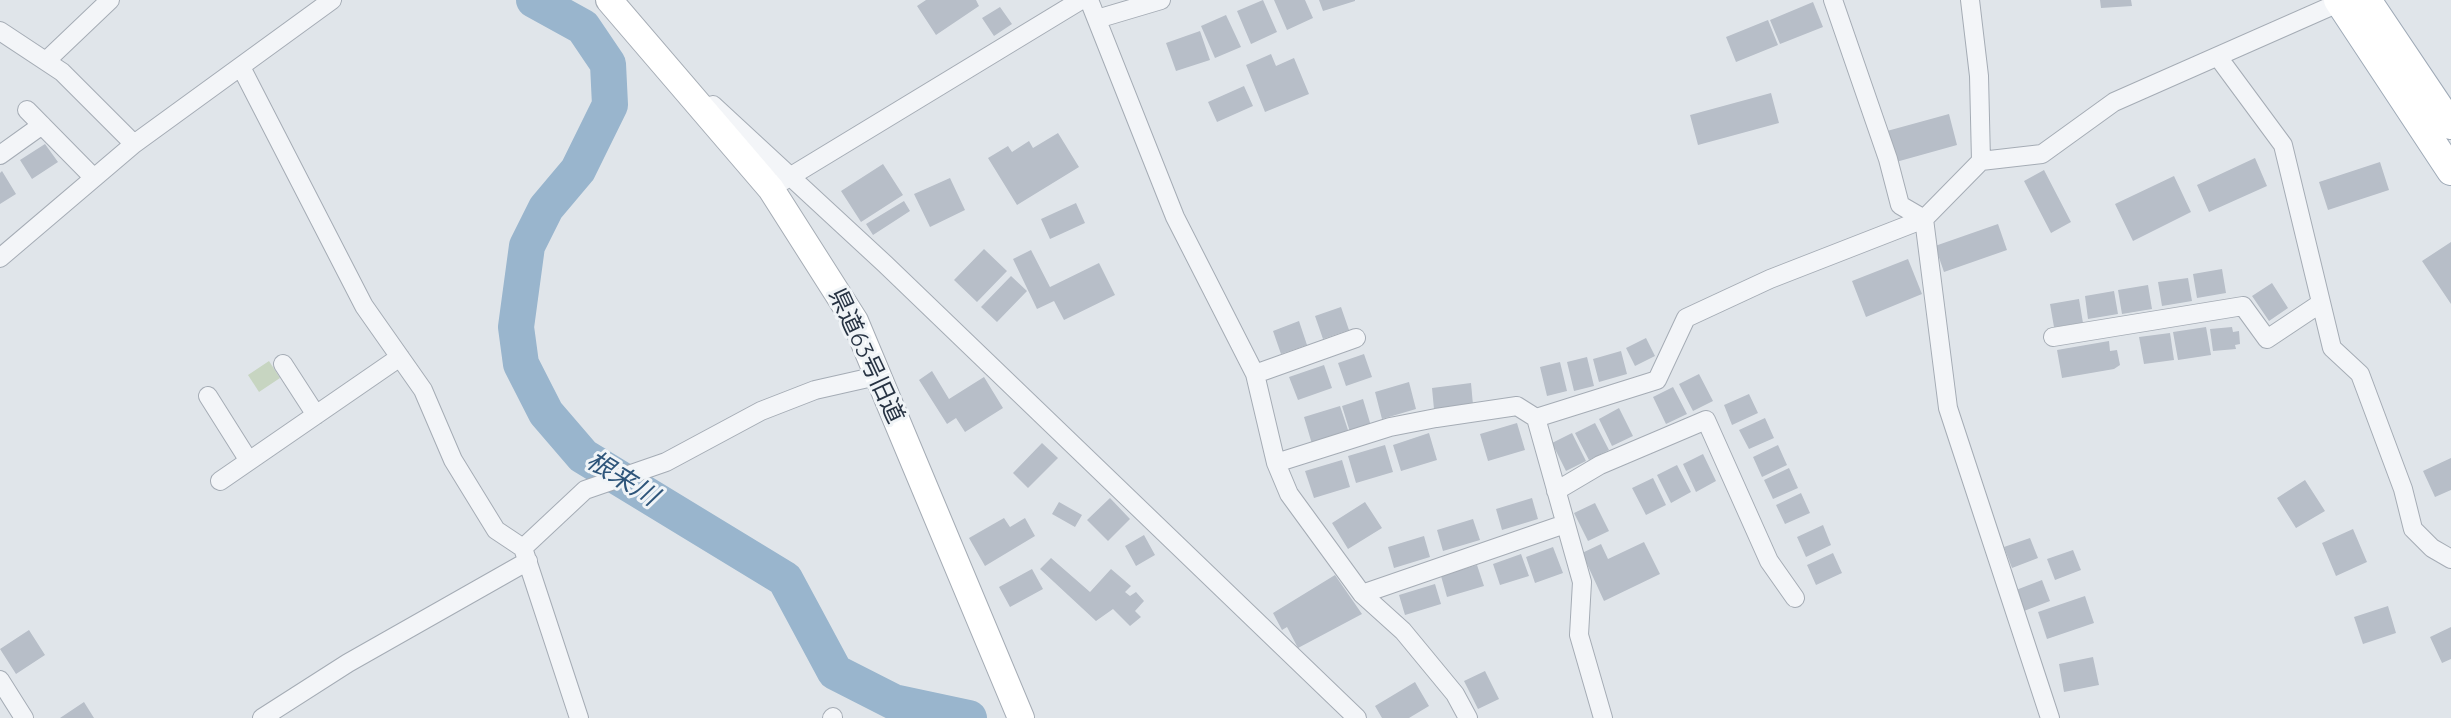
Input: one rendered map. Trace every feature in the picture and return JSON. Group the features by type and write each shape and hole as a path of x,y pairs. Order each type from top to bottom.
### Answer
{"main road":[{"path":"2347,1 2451,125"},
{"path":"2347,1 2451,171"}],"street":[{"path":"46,61 110,0"},
{"path":"0,258 18,246 134,144 332,0"},
{"name":"県道63号旧道","path":"609,0 780,183 855,321 1021,718"},
{"path":"1081,0 780,183 1357,718"},
{"path":"1089,0 1175,217 1255,374 1276,463 1289,494 1362,594 1403,631 1455,694 1468,718"},
{"path":"1097,19 1161,0"},
{"path":"1833,0 1883,144 1900,205 1924,219"},
{"path":"1970,0 1979,76 1981,161"},
{"path":"1536,418 1657,380 1686,318 1770,279 1924,219 1981,161 2042,154 2114,102 2347,1"},
{"path":"0,31 46,61 134,144"},
{"path":"2218,57 2283,145 2332,348 2360,374 2403,489 2413,529 2432,548 2451,559"},
{"path":"241,67 364,306 423,390 453,460 496,530 526,554 579,718"},
{"path":"27,110 93,177"},
{"path":"0,155 42,125"},
{"path":"1924,219 1948,408 2050,718"},
{"path":"2053,337 2243,306 2267,339 2321,303"},
{"path":"1255,374 1356,338"},
{"path":"220,481 400,357"},
{"path":"283,364 316,415"},
{"path":"262,718 526,554 585,490 666,462 775,406 815,390 877,376"},
{"path":"208,396 249,461"},
{"path":"1276,463 1390,427 1436,418 1517,406 1536,418 1582,582 1579,635 1603,718"},
{"path":"1556,491 1600,465 1706,420 1769,561 1795,598"},
{"path":"1362,594 1565,524"},
{"path":"0,680 24,718"}],"green space":[{"path":"269,361 280,378 259,392 248,375"}],"building":[{"path":"926,0 976,0 979,6 936,35 917,6"},
{"path":"1263,0 1277,32 1251,44 1237,11"},
{"path":"1274,0 1305,0 1313,18 1287,30"},
{"path":"1319,0 1355,0 1355,1 1323,11"},
{"path":"2100,0 2131,0 2132,6 2101,8"},
{"path":"1813,2 1823,27 1780,44 1770,20"},
{"path":"1000,7 1012,24 994,36 982,18"},
{"path":"1226,15 1241,47 1215,58 1201,26"},
{"path":"1768,20 1778,45 1736,62 1726,37"},
{"path":"1200,31 1210,60 1176,71 1166,43"},
{"path":"1271,54 1276,66 1294,58 1309,94 1265,112 1246,65"},
{"path":"1244,86 1253,106 1217,122 1208,102"},
{"path":"1771,93 1779,123 1698,145 1690,115"},
{"path":"1949,114 1957,145 1896,162 1887,131"},
{"path":"1058,133 1079,167 1017,205 988,158 1008,146 1012,152 1029,141 1033,148"},
{"path":"45,144 58,162 32,179 20,160"},
{"path":"2255,158 2267,186 2209,212 2197,185"},
{"path":"2380,162 2389,190 2328,210 2319,182"},
{"path":"883,164 903,195 861,222 841,191"},
{"path":"2044,170 2071,222 2051,233 2024,181"},
{"path":"2,171 16,194 0,204 0,173"},
{"path":"2174,176 2191,212 2133,241 2115,204"},
{"path":"950,178 965,210 930,227 914,194"},
{"path":"904,201 910,211 873,235 866,224"},
{"path":"1076,203 1085,223 1050,239 1041,219"},
{"path":"1998,224 2007,250 1944,272 1935,246"},
{"path":"2451,242 2451,304 2422,261"},
{"path":"984,249 1007,271 977,302 954,280"},
{"path":"1031,250 1050,287 1099,263 1115,295 1064,320 1054,301 1037,309 1013,259"},
{"path":"1908,259 1922,294 1866,317 1852,281"},
{"path":"2222,269 2226,293 2197,298 2193,274"},
{"path":"1011,276 1027,291 997,322 981,307"},
{"path":"2188,278 2192,301 2162,306 2158,282"},
{"path":"2272,283 2288,308 2269,321 2252,296"},
{"path":"2148,285 2152,309 2122,314 2118,290"},
{"path":"2114,291 2118,314 2088,319 2085,296"},
{"path":"2079,299 2083,323 2054,327 2050,304"},
{"path":"1341,307 1349,330 1323,339 1315,316"},
{"path":"1299,321 1307,345 1281,354 1273,331"},
{"path":"2206,327 2211,355 2178,360 2173,332"},
{"path":"2232,327 2233,332 2239,331 2240,344 2235,345 2236,349 2213,351 2210,329"},
{"path":"2170,333 2174,360 2144,364 2139,337"},
{"path":"1646,338 1655,356 1635,366 1626,348"},
{"path":"2109,341 2110,351 2117,350 2120,365 2114,369 2062,378 2057,350"},
{"path":"1621,351 1627,374 1599,382 1593,359"},
{"path":"1364,354 1372,377 1346,386 1338,363"},
{"path":"1587,357 1594,386 1574,391 1567,362"},
{"path":"1560,362 1567,391 1547,396 1540,367"},
{"path":"1324,365 1332,388 1298,400 1289,377"},
{"path":"932,371 949,399 984,377 1003,408 965,432 956,418 947,424 919,380"},
{"path":"1699,374 1713,401 1693,411 1679,384"},
{"path":"1409,382 1416,409 1382,419 1375,392"},
{"path":"1471,383 1473,405 1434,409 1432,388"},
{"path":"1673,387 1687,414 1666,424 1653,397"},
{"path":"1749,394 1758,413 1732,425 1724,405"},
{"path":"1363,399 1371,426 1350,432 1342,406"},
{"path":"1340,406 1349,433 1312,444 1304,417"},
{"path":"1619,408 1633,436 1612,446 1599,419"},
{"path":"1765,418 1774,438 1749,449 1739,430"},
{"path":"1517,423 1525,450 1488,461 1480,434"},
{"path":"1595,423 1609,450 1589,460 1575,433"},
{"path":"1429,433 1437,460 1401,471 1393,445"},
{"path":"1572,433 1586,461 1566,471 1552,443"},
{"path":"1042,443 1058,458 1028,488 1013,473"},
{"path":"1385,445 1393,472 1356,483 1348,456"},
{"path":"1778,445 1787,465 1762,477 1753,457"},
{"path":"1703,454 1716,481 1696,492 1683,464"},
{"path":"2451,458 2451,490 2435,497 2423,471"},
{"path":"1342,460 1350,487 1314,498 1305,471"},
{"path":"1677,465 1691,492 1671,503 1657,475"},
{"path":"1789,468 1798,488 1773,499 1764,480"},
{"path":"1653,478 1666,505 1646,515 1632,488"},
{"path":"2305,480 2325,511 2296,528 2277,498"},
{"path":"1801,493 1810,513 1785,524 1776,505"},
{"path":"1110,498 1130,519 1108,541 1087,520"},
{"path":"1532,498 1538,519 1502,530 1496,509"},
{"path":"1059,502 1082,515 1075,527 1052,514"},
{"path":"1365,502 1382,528 1348,549 1332,523"},
{"path":"1595,503 1609,531 1588,541 1574,513"},
{"path":"1004,518 1010,527 1025,518 1035,536 985,566 969,538"},
{"path":"1473,519 1480,540 1443,551 1437,530"},
{"path":"1823,525 1831,545 1806,557 1797,537"},
{"path":"2353,529 2367,562 2336,576 2322,543"},
{"path":"1144,535 1155,555 1136,566 1125,546"},
{"path":"1424,536 1430,557 1394,568 1388,547"},
{"path":"2030,538 2038,558 2012,568 2004,547"},
{"path":"1644,542 1660,574 1604,601 1582,553 1601,544 1608,559"},
{"path":"1553,547 1563,573 1535,583 1526,557"},
{"path":"2073,550 2081,570 2055,580 2047,559"},
{"path":"1833,553 1842,573 1816,585 1807,565"},
{"path":"1521,554 1529,576 1500,585 1493,564"},
{"path":"1051,558 1090,592 1111,569 1131,586 1125,592 1130,596 1136,592 1144,601 1135,611 1141,617 1130,626 1113,609 1096,621 1040,569"},
{"path":"1477,565 1484,586 1447,597 1441,576"},
{"path":"1032,569 1043,589 1010,607 999,587"},
{"path":"1335,575 1362,614 1298,648 1287,627 1282,630 1273,613"},
{"path":"2042,580 2050,601 2024,611 2016,590"},
{"path":"1435,584 1441,604 1405,615 1399,595"},
{"path":"2085,596 2094,623 2047,639 2038,612"},
{"path":"2388,606 2396,633 2363,644 2354,617"},
{"path":"2451,627 2451,659 2442,663 2430,637"},
{"path":"29,630 45,655 16,674 0,649"},
{"path":"2093,657 2099,685 2064,692 2059,664"},
{"path":"1485,671 1499,699 1478,709 1464,681"},
{"path":"1415,682 1429,706 1409,718 1382,718 1375,706"},
{"path":"84,702 94,718 60,718"}],"waterway":[{"name":"根来川","path":"534,0 583,27 608,64 610,105 578,170 546,208 527,246 516,327 521,364 546,413 583,456 785,579 835,672 894,702 969,718"},
{"name":"根来川","path":"938,713 941,718"}]}
